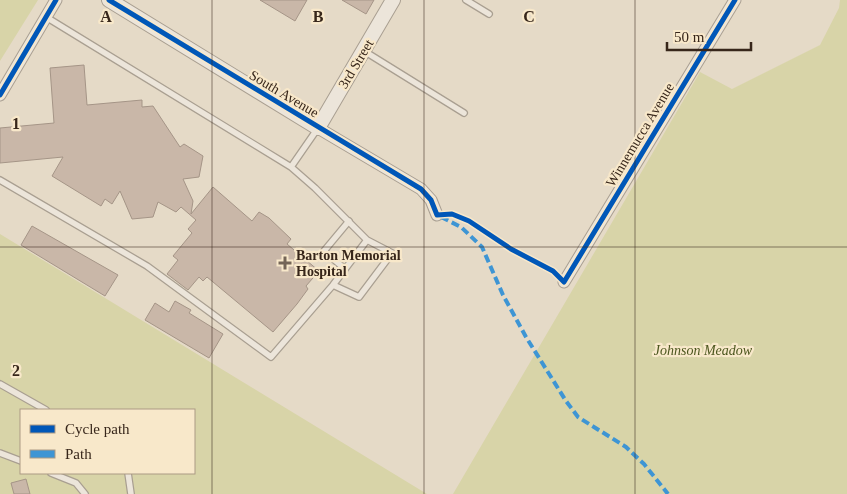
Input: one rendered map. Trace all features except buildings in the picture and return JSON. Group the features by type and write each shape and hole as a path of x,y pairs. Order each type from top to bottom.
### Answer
{"street":[{"path":"0,95 56,0"},
{"name":"South Avenue","path":"109,0 421,190 431,200 437,215"},
{"name":"3rd Street","path":"318,128 393,0"},
{"name":"Winnemucca Avenue","path":"564,282 735,0"}],"lane":[{"path":"466,0 489,14"},
{"path":"46,17 290,168 315,188 367,240 392,253 359,297 333,285"},
{"path":"364,51 464,113"},
{"path":"290,168 318,128"},
{"path":"0,180 147,266 271,357 333,285 367,240"},
{"path":"345,269 324,251 349,221"},
{"path":"0,384 44,409"},
{"path":"0,453 20,461"},
{"path":"54,474 76,483 85,494"},
{"path":"128,474 131,494"}],"green space":[{"path":"0,0 38,0 0,61"},
{"name":"Johnson Meadow","path":"840,0 847,0 847,494 453,494 700,72 732,89 820,45 839,8"},
{"path":"0,234 427,494 0,494"}],"marked path":[{"path":"441,217 461,227 482,247 503,295 526,337 578,417 626,447 644,464 668,494"}],"cycle path":[{"path":"0,95 56,0"},
{"path":"109,0 421,189 431,200 437,215 452,214 469,221 511,249 553,271 564,282 735,0"}],"place":[{"name":"Barton Memorial Hospital","path":"285,263"}]}
